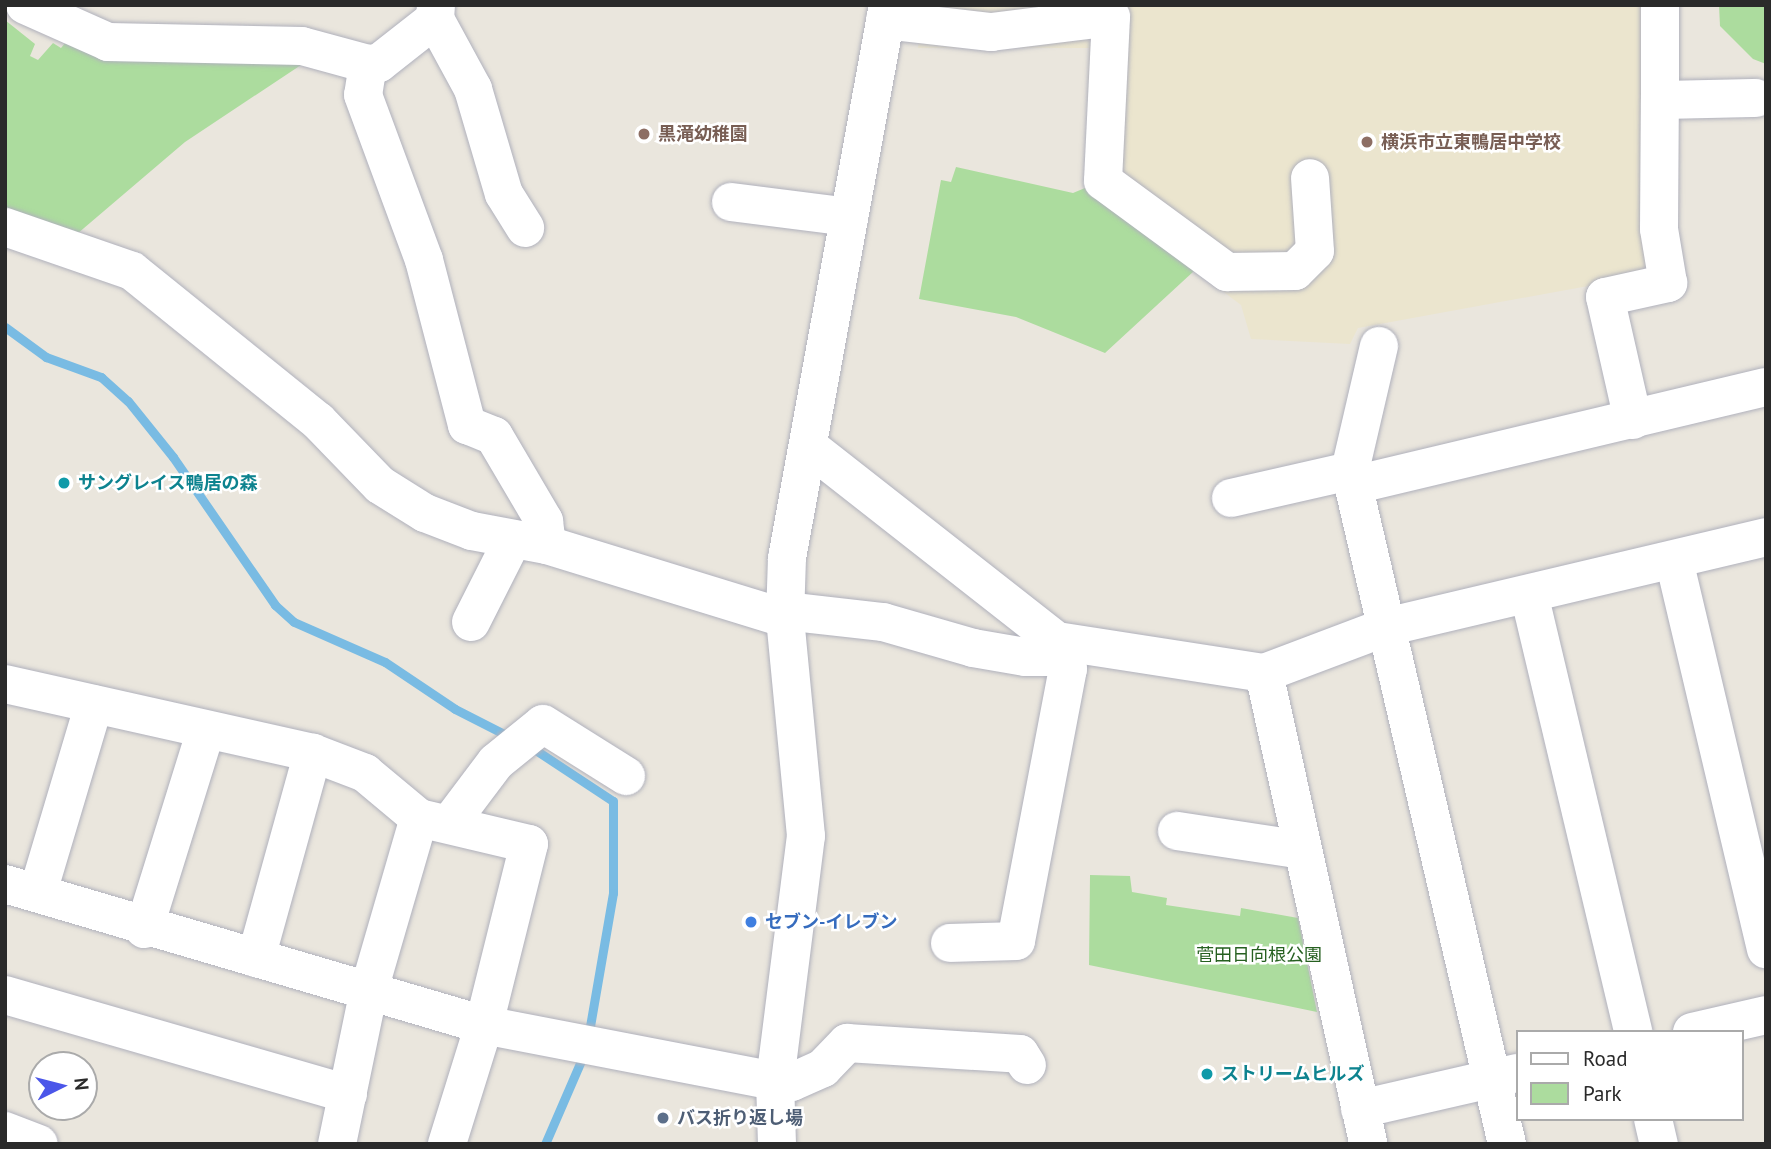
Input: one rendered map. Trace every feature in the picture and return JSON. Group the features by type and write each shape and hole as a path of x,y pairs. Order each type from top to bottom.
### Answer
{"street":[{"path":"26,5 108,42 302,46 368,64 379,63 436,12 473,89 504,194 525,228"},
{"path":"1633,420 1605,297 1668,283 1659,229 1660,5"},
{"path":"777,1144 775,1081 807,836 785,615 788,558 886,13 991,32 1111,18 1103,181 1227,272 1295,271 1315,251 1310,178"},
{"path":"368,64 363,95 424,260 450,369 467,425 495,436 544,521 471,622"},
{"path":"1660,100 1756,98"},
{"path":"731,202 849,217"},
{"path":"5,227 132,271 318,421 380,485 425,513 472,531 530,542 785,615 883,622 973,648 1025,657 1060,649 1264,673 1387,626 1766,537"},
{"path":"1379,346 1352,478 1387,626 1505,1075 1507,1144"},
{"path":"1231,498 1352,478 1633,420 1766,387"},
{"path":"808,446 1060,649 1068,669 1016,941 950,943"},
{"path":"1674,560 1766,949"},
{"path":"1529,594 1633,1030"},
{"path":"1264,673 1364,1126 1505,1075"},
{"path":"5,684 313,753 365,774 435,820 529,844 484,1025 447,1144"},
{"path":"94,704 21,888 144,929 256,958 484,1025 775,1081 792,1082 823,1068 847,1043 1020,1054 1027,1065"},
{"path":"337,1144 369,990 435,820 496,762 543,724 626,776"},
{"path":"144,929 206,730"},
{"path":"256,958 313,753"},
{"path":"1178,831 1303,850"},
{"path":"5,995 348,1094"},
{"path":"1701,1030 1766,1015"},
{"path":"1653,1121 1659,1144"},
{"path":"5,1131 39,1144"}],"shaded area":[{"name":"横浜市立東鴨居中学校","path":"924,5 1650,5 1648,275 1358,328 1350,344 1251,339 1241,305 1085,188 1089,48 918,48"}],"green space":[{"path":"1719,5 1766,5 1766,64 1753,59 1720,26"},
{"path":"5,20 35,44 30,56 38,60 53,43 61,48 71,36 307,61 185,142 77,234 5,217"},
{"path":"956,167 1073,193 1085,188 1194,271 1105,353 1016,317 919,299 941,180 951,182"},
{"name":"菅田日向根公園","path":"1090,875 1130,876 1132,892 1167,898 1166,905 1240,916 1241,908 1298,918 1317,1012 1089,965"}],"waterway":[{"path":"5,327 46,357 101,377 128,401 173,457 275,605 294,622 385,662 455,709 512,738"},
{"path":"531,747 613,801 613,893 588,1037"},
{"path":"545,1144 584,1054"}],"place":[{"name":"黒滝幼稚園","path":"644,134"},
{"name":"横浜市立東鴨居中学校","path":"1367,142"},
{"name":"サングレイス鴨居の森","path":"64,483"},
{"name":"セブン-イレブン","path":"751,922"},
{"name":"ストリームヒルズ","path":"1207,1074"},
{"name":"バス折り返し場","path":"663,1118"}]}
